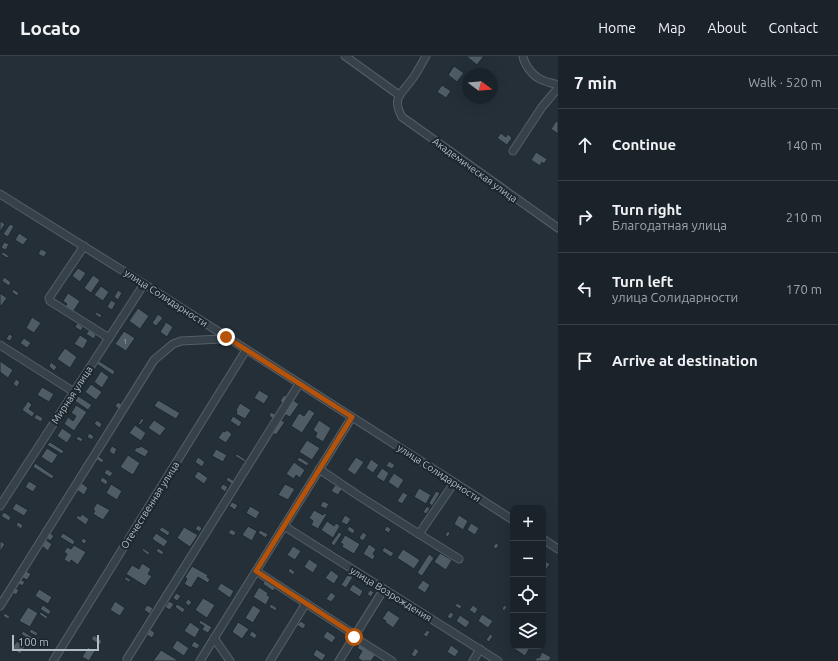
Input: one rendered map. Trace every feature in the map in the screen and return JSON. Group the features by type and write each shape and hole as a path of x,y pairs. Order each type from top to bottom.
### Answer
{"street":[{"path":"345,56 399,95 413,79 426,56"},
{"path":"513,152 542,107 558,87 540,80 524,61 523,56"},
{"name":"Академическая улица","path":"399,95 397,108 402,117 558,228"},
{"name":"улица Солидарности","path":"0,194 144,284 510,518"},
{"path":"84,246 49,298 50,301 109,338"},
{"name":"Мирная улица","path":"0,506 144,284"},
{"path":"0,606 154,360 173,344 181,342 221,340 226,337"},
{"path":"0,345 74,392"},
{"name":"Отечественная улица","path":"53,661 246,350"},
{"path":"127,659 300,384"},
{"path":"200,661 352,417"},
{"path":"319,469 459,559"},
{"path":"419,534 454,482"},
{"name":"улица Возрождения","path":"284,526 498,661"},
{"path":"546,541 558,549"},
{"path":"256,571 392,661"},
{"path":"339,661 384,590"},
{"path":"270,661 306,604"},
{"path":"214,638 230,661"},
{"path":"473,661 480,649"}],"building":[{"path":"466,56 484,56 477,65"},
{"path":"454,66 462,72 462,76 457,82 448,75"},
{"path":"442,85 451,91 446,98 437,92"},
{"path":"556,121 558,122 558,134 551,129"},
{"path":"501,133 506,137 508,134 512,138 507,145 497,138"},
{"path":"536,152 547,159 544,164 542,162 540,166 531,160"},
{"path":"0,221 5,224 0,232"},
{"path":"10,224 14,226 8,237 3,234"},
{"path":"19,233 28,239 23,245 15,240"},
{"path":"4,242 9,244 6,250 1,248"},
{"path":"41,249 47,252 44,257 38,254"},
{"path":"3,252 9,256 7,258 1,254"},
{"path":"78,268 86,273 80,282 72,276"},
{"path":"93,275 100,280 91,293 84,288"},
{"path":"4,277 11,282 9,286 2,281"},
{"path":"101,286 109,292 103,301 94,295"},
{"path":"13,289 19,293 17,296 12,292"},
{"path":"118,290 122,293 118,300 114,297"},
{"path":"0,293 7,298 1,306 0,305"},
{"path":"68,293 80,301 73,312 65,307 67,304 63,301"},
{"path":"111,300 116,303 112,310 107,307"},
{"path":"138,308 149,316 140,329 129,321"},
{"path":"96,312 102,315 100,318 95,314"},
{"path":"158,314 163,318 156,326 152,323"},
{"path":"32,317 41,323 34,333 26,328"},
{"path":"166,322 173,327 167,337 160,332"},
{"path":"77,323 83,327 81,331 75,327"},
{"path":"89,330 96,335 94,339 86,334"},
{"path":"124,331 135,338 126,351 115,344"},
{"path":"9,334 13,336 10,341 6,339"},
{"path":"80,335 88,340 83,349 74,344"},
{"path":"24,338 31,343 27,348 20,343"},
{"path":"65,348 77,357 70,368 57,359"},
{"path":"0,361 13,370 8,378 0,372"},
{"path":"99,361 115,371 113,375 97,364"},
{"path":"51,362 57,367 54,371 49,366"},
{"path":"101,371 109,377 102,388 94,382"},
{"path":"16,379 20,382 17,387 13,384"},
{"path":"91,384 102,392 96,400 85,392"},
{"path":"42,387 54,394 49,402 37,395"},
{"path":"259,390 269,396 264,404 254,398"},
{"path":"284,395 288,397 283,403 280,401"},
{"path":"78,396 92,405 88,410 75,401"},
{"path":"158,400 180,413 176,419 154,406"},
{"path":"293,400 299,404 290,417 284,414"},
{"path":"28,401 32,405 29,409 35,413 32,417 22,410"},
{"path":"118,402 122,405 119,409 115,406"},
{"path":"240,403 251,410 245,419 236,414 236,410"},
{"path":"76,405 87,412 74,431 64,424 68,417 73,421 76,416 71,413"},
{"path":"309,409 315,413 302,433 291,426 299,413 304,416"},
{"path":"271,412 276,415 274,419 269,416"},
{"path":"36,414 43,418 41,422 34,418"},
{"path":"233,416 242,422 239,427 230,421"},
{"path":"142,418 144,420 140,425 138,424"},
{"path":"97,420 102,424 100,428 94,424"},
{"path":"154,420 166,428 160,436 148,428"},
{"path":"281,420 285,422 276,435 272,432"},
{"path":"319,420 331,428 323,442 315,437 317,433 313,430"},
{"path":"135,425 146,433 141,441 129,433"},
{"path":"62,428 72,435 67,443 57,436"},
{"path":"227,430 232,434 226,443 218,438 223,431 225,432"},
{"path":"89,433 94,436 92,440 87,437"},
{"path":"78,436 83,439 81,442 76,439"},
{"path":"307,440 320,448 312,460 299,452"},
{"path":"50,442 64,451 62,454 47,445"},
{"path":"112,446 117,449 114,455 109,451"},
{"path":"141,446 149,451 145,457 134,451 137,447 139,448"},
{"path":"47,448 58,455 52,464 41,457"},
{"path":"216,449 227,455 223,462 212,456"},
{"path":"237,454 246,460 245,462 235,456"},
{"path":"128,455 140,463 133,475 120,467"},
{"path":"98,456 104,460 102,463 96,459"},
{"path":"198,457 205,462 202,467 195,462"},
{"path":"299,457 309,463 307,466 297,460"},
{"path":"356,457 364,462 355,475 347,470"},
{"path":"371,459 379,465 373,473 366,468"},
{"path":"389,461 395,465 392,469 386,466"},
{"path":"294,462 305,470 300,478 296,475 294,479 286,474"},
{"path":"35,463 54,476 52,479 33,467"},
{"path":"382,468 389,473 384,482 376,477"},
{"path":"107,469 113,473 110,477 104,473"},
{"path":"198,471 208,478 204,484 194,477"},
{"path":"394,473 404,480 398,489 388,482"},
{"path":"102,477 108,481 106,485 100,481"},
{"path":"228,477 234,481 232,484 226,480"},
{"path":"29,481 37,486 33,492 25,487"},
{"path":"82,483 88,488 84,495 77,490"},
{"path":"111,484 122,491 117,500 106,493"},
{"path":"223,484 228,487 225,492 220,488"},
{"path":"285,484 295,489 288,500 278,495"},
{"path":"335,485 342,489 338,495 331,491"},
{"path":"419,488 431,495 426,504 414,497"},
{"path":"436,491 440,493 432,506 429,503"},
{"path":"403,492 408,495 402,504 397,501"},
{"path":"323,501 329,504 326,509 320,506"},
{"path":"232,502 238,505 235,510 229,506"},
{"path":"16,503 28,510 24,516 12,509"},
{"path":"97,503 110,510 103,520 93,514 95,511 93,509"},
{"path":"250,506 260,512 256,519 246,513"},
{"path":"427,506 430,509 426,514 423,512"},
{"path":"314,510 323,515 325,513 327,514 318,529 311,525 313,521 309,518"},
{"path":"4,512 11,517 9,521 1,516"},
{"path":"82,514 89,519 86,525 76,518 78,515 80,517"},
{"path":"345,515 351,519 347,525 341,522"},
{"path":"459,515 468,521 463,530 454,524"},
{"path":"327,521 334,526 336,523 340,526 333,538 321,530"},
{"path":"18,522 23,525 21,529 16,525"},
{"path":"471,523 479,528 475,535 467,530"},
{"path":"198,525 202,528 200,532 195,529"},
{"path":"248,526 257,531 252,541 242,535"},
{"path":"349,526 355,530 353,534 347,530"},
{"path":"387,526 391,529 389,533 384,530"},
{"path":"162,527 170,532 168,536 159,530"},
{"path":"184,527 198,535 190,547 177,538"},
{"path":"231,529 236,532 234,536 228,533"},
{"path":"260,530 268,534 266,538 258,533"},
{"path":"448,531 450,533 448,537 445,535"},
{"path":"339,532 342,534 334,546 331,543"},
{"path":"363,532 367,535 363,541 359,538"},
{"path":"50,533 54,536 50,541 47,538"},
{"path":"63,533 75,541 73,545 60,537"},
{"path":"156,533 168,541 164,547 152,539"},
{"path":"345,535 360,544 354,554 342,547 343,544 340,543"},
{"path":"83,538 87,541 84,544 81,541"},
{"path":"46,540 52,544 48,551 42,546"},
{"path":"0,541 5,544 0,552"},
{"path":"496,543 499,545 496,549 493,547"},
{"path":"369,544 376,549 373,554 375,556 373,560 363,554"},
{"path":"74,545 86,552 78,565 71,560 70,563 64,560 67,554 64,552 67,547 71,549"},
{"path":"293,546 301,551 295,560 287,555"},
{"path":"384,547 394,553 391,557 382,551"},
{"path":"143,548 150,553 148,555 142,550"},
{"path":"158,548 164,552 162,555 156,551"},
{"path":"403,549 420,560 414,569 397,558"},
{"path":"440,553 452,560 446,570 434,562"},
{"path":"429,554 434,558 422,576 417,573"},
{"path":"309,559 318,565 313,573 304,567"},
{"path":"546,562 550,564 546,570"},
{"path":"142,563 151,569 148,574 152,576 145,586 126,574 132,565 139,569"},
{"path":"192,566 208,575 207,577 210,579 208,583 198,577 191,588 184,584 187,579 185,577"},
{"path":"290,568 295,572 293,575 288,571"},
{"path":"331,570 339,576 334,584 325,578"},
{"path":"26,571 31,574 27,580 21,577"},
{"path":"348,574 353,577 346,588 341,585"},
{"path":"126,577 131,580 129,582 124,579"},
{"path":"20,579 25,582 22,586 18,583"},
{"path":"265,580 276,587 273,591 263,584"},
{"path":"423,580 430,585 425,593 417,588"},
{"path":"221,583 234,591 230,598 217,589"},
{"path":"353,584 363,591 360,597 349,590"},
{"path":"259,587 268,593 267,595 270,597 266,605 253,597"},
{"path":"15,588 19,590 16,595 12,592"},
{"path":"39,589 52,597 48,604 35,596"},
{"path":"370,590 374,592 371,597 367,594"},
{"path":"331,592 336,596 331,602 326,599"},
{"path":"176,593 181,596 177,601 173,598"},
{"path":"203,598 215,605 207,618 195,610"},
{"path":"188,599 192,602 189,606 185,603"},
{"path":"115,601 125,608 120,616 110,610"},
{"path":"169,601 174,604 170,610 165,607"},
{"path":"457,603 462,606 460,609 455,606"},
{"path":"177,604 185,609 183,613 175,607"},
{"path":"271,604 277,608 276,611 269,607"},
{"path":"43,605 51,611 49,615 40,609"},
{"path":"147,605 153,608 150,614 144,610"},
{"path":"253,605 261,610 253,623 245,618"},
{"path":"473,605 478,609 475,614 469,610"},
{"path":"504,605 507,607 504,611 502,609"},
{"path":"28,607 38,613 30,627 19,621"},
{"path":"388,610 400,618 393,628 382,619"},
{"path":"41,612 48,617 46,619 39,614"},
{"path":"450,612 454,614 451,619 447,617"},
{"path":"5,613 10,617 8,619 3,616"},
{"path":"482,614 493,621 488,628 478,621"},
{"path":"460,615 470,622 466,628 456,621"},
{"path":"200,620 212,627 208,633 202,630 204,626 199,623"},
{"path":"301,621 306,625 303,629 297,625"},
{"path":"190,622 200,629 195,638 184,631"},
{"path":"238,622 249,629 242,639 232,632"},
{"path":"31,629 38,633 36,636 29,632"},
{"path":"150,629 155,633 152,638 147,635"},
{"path":"427,630 430,632 427,637 423,635"},
{"path":"23,631 35,639 33,642 21,634"},
{"path":"252,631 257,635 255,639 249,635"},
{"path":"327,631 336,637 332,643 323,637"},
{"path":"490,634 493,636 489,642 486,640"},
{"path":"94,635 102,641 100,645 91,639"},
{"path":"177,640 189,648 184,656 172,648"},
{"path":"17,641 25,647 20,654 12,648"},
{"path":"194,641 200,645 197,649 191,646"},
{"path":"360,644 376,654 371,661 362,661 358,658 362,651 357,648"},
{"path":"451,645 459,651 455,657 447,652"},
{"path":"88,647 95,651 89,661 82,657"},
{"path":"415,648 419,651 415,657 411,655"},
{"path":"316,649 326,655 322,661 313,655"},
{"path":"514,649 529,649 525,656"},
{"path":"161,650 179,661 153,661"},
{"path":"542,652 551,657 549,661 535,661 537,657 539,658"}],"route":[{"path":"226,337 352,417 256,571 355,635 354,637"}]}
